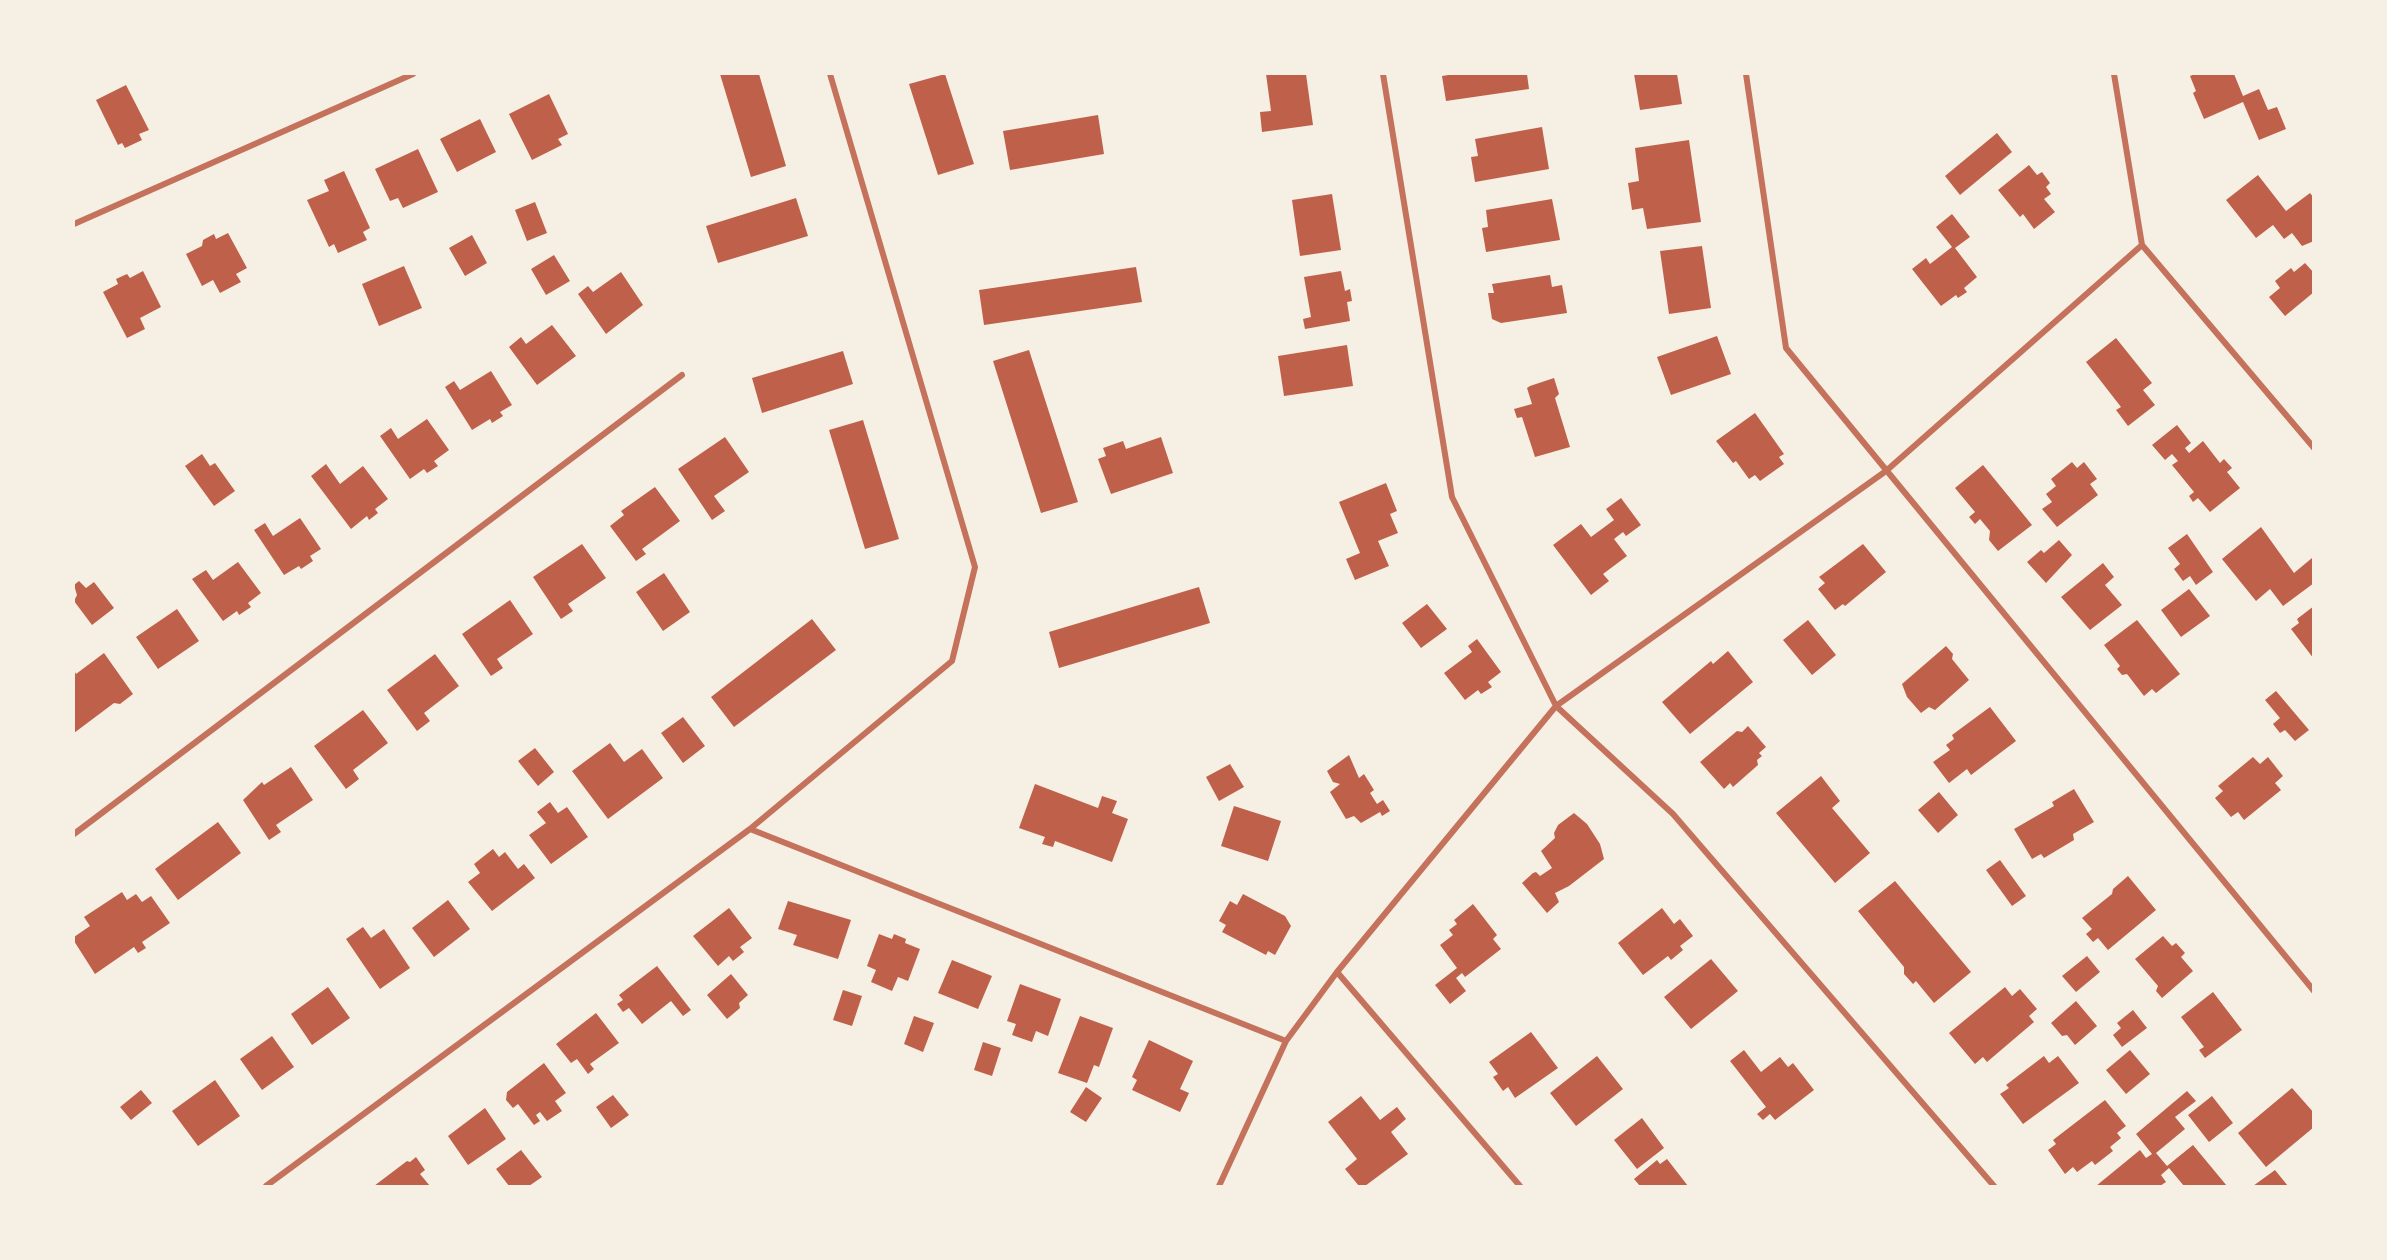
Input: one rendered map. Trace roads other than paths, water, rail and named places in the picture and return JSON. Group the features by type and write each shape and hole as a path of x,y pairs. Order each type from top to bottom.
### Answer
{"street":[{"path":"74,224 413,74"},
{"path":"266,1186 750,829 952,661 975,567 830,74"},
{"path":"1383,74 1452,497 1556,706 1673,814 1995,1186"},
{"path":"1746,74 1786,348 2313,991"},
{"path":"2114,74 2142,245 2313,448"},
{"path":"1219,1186 1286,1041 1337,972 1556,706 1886,471 2142,245"},
{"path":"74,834 682,375"},
{"path":"750,829 1286,1041"},
{"path":"1337,972 1520,1186"}]}
